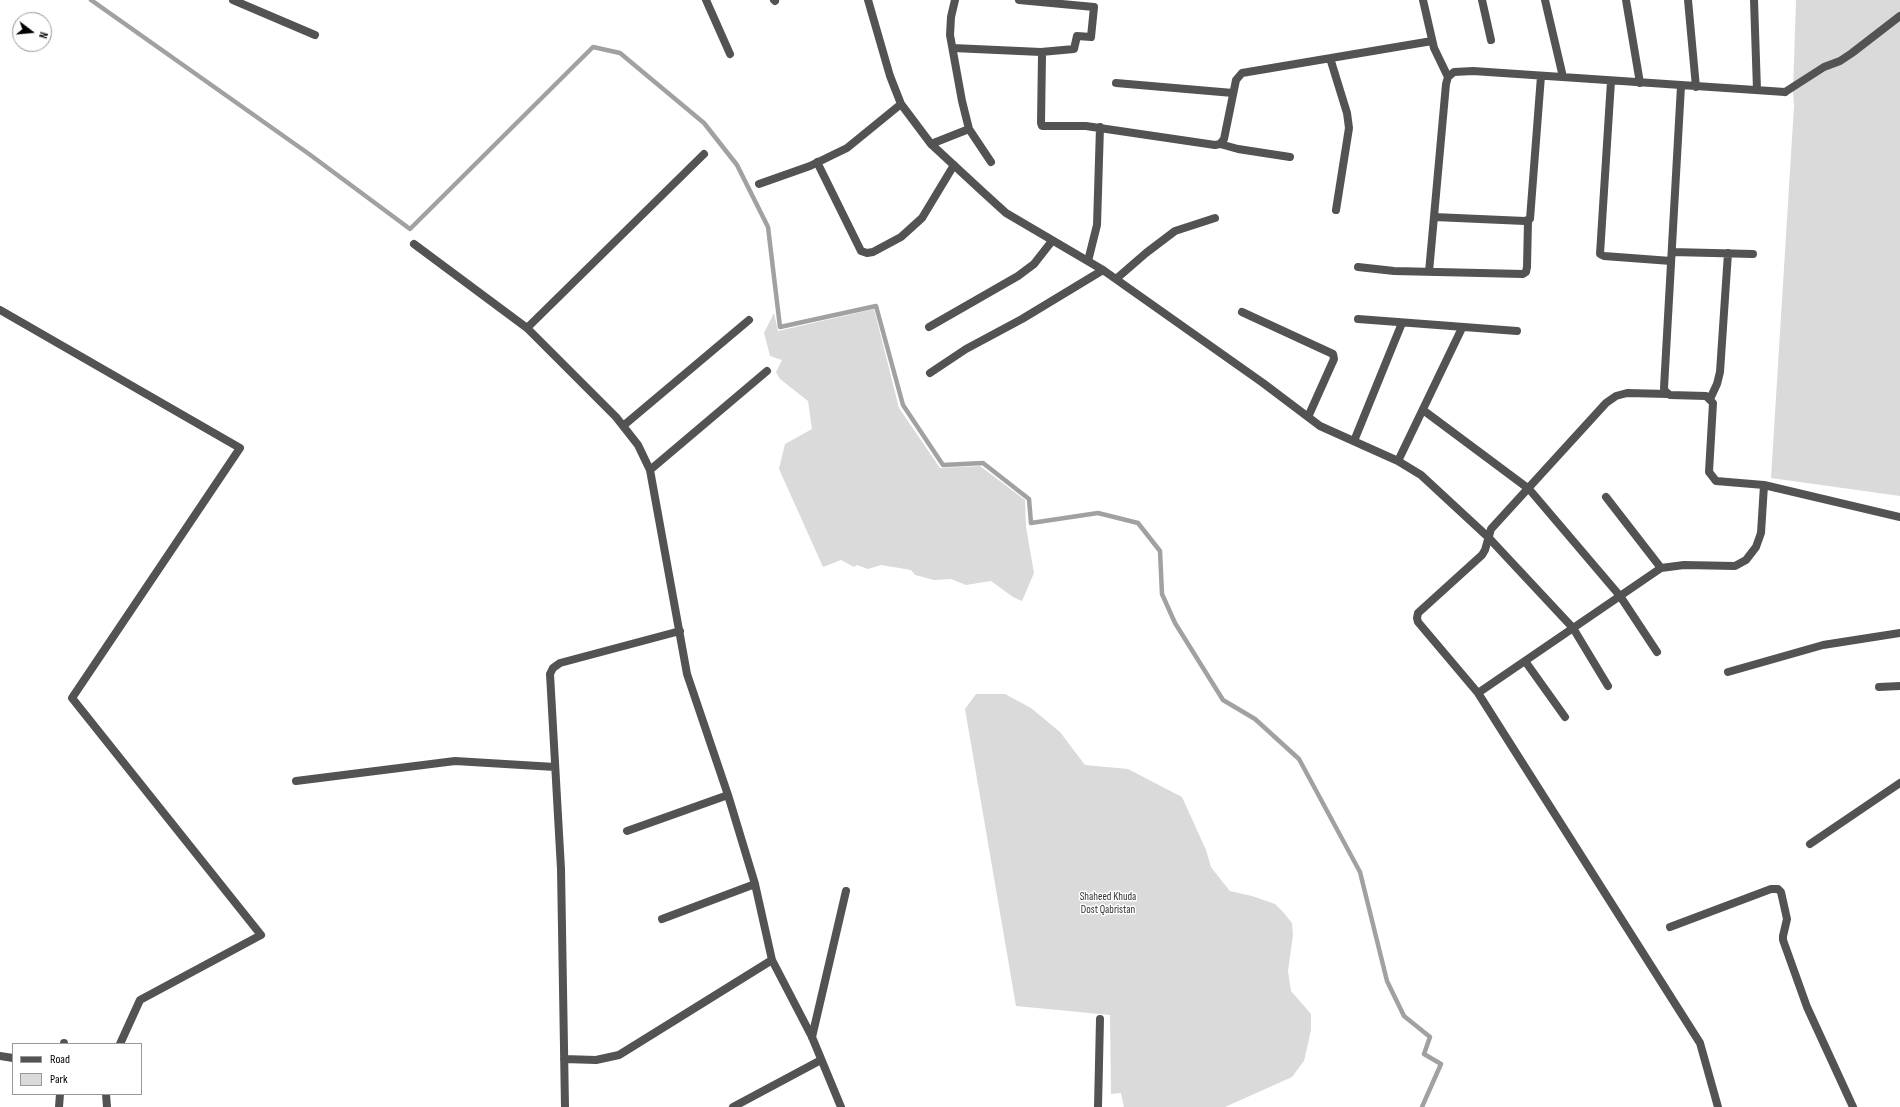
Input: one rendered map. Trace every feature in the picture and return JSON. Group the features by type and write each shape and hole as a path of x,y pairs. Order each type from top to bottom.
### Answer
{"street":[{"path":"233,0 315,35"},
{"path":"706,0 730,54"},
{"path":"955,0 951,17 950,35 969,129 991,162"},
{"path":"952,48 1040,52 1074,49 1077,36 1091,37 1094,7 1019,0"},
{"path":"1423,0 1432,41 1439,61 1448,77"},
{"path":"1482,0 1491,40"},
{"path":"1546,0 1563,77"},
{"path":"1626,0 1640,83"},
{"path":"1688,0 1696,87"},
{"path":"1754,0 1756,90"},
{"path":"869,2 890,76 901,104 931,144 1006,213 1103,270 1263,383 1320,426 1398,461 1421,475 1488,537 1573,628 1608,686"},
{"path":"1429,272 1446,84 1448,77 1454,72 1473,71 1784,92 1824,67 1840,61 1900,16"},
{"path":"1220,144 1224,139 1238,76 1242,73 1432,41"},
{"path":"1040,52 1042,55 1042,126 1086,126 1215,145 1220,144 1238,149 1290,157"},
{"path":"1330,58 1347,113 1349,128 1336,210"},
{"path":"1358,267 1429,272 1526,272 1528,221 1530,217 1541,76"},
{"path":"1611,81 1600,254 1604,256 1671,261"},
{"path":"1116,83 1233,93"},
{"path":"1668,394 1664,388 1681,86"},
{"path":"759,184 817,162 847,148 901,104"},
{"path":"1088,261 1097,225 1100,128"},
{"path":"931,144 969,129"},
{"path":"527,328 704,154"},
{"path":"817,162 861,251 867,253 873,252 901,237 922,218 954,165"},
{"path":"1434,217 1528,221"},
{"path":"1116,279 1146,253 1175,231 1215,218"},
{"path":"929,327 1018,276 1034,264 1052,241"},
{"path":"414,244 527,328 623,426 638,445 650,470 687,674 728,796 755,884 772,960 812,1037 841,1107"},
{"path":"1672,252 1753,254"},
{"path":"1710,399 1717,384 1720,372 1728,253"},
{"path":"930,373 966,349 1022,319 1103,270"},
{"path":"0,310 240,448 72,698 261,935 140,1000 120,1043"},
{"path":"1242,312 1334,354 1334,360 1308,417"},
{"path":"1358,319 1517,331"},
{"path":"623,426 749,320"},
{"path":"1354,441 1402,323"},
{"path":"1398,461 1462,328"},
{"path":"650,470 766,372"},
{"path":"1718,1107 1700,1043 1478,693 1418,622 1418,613 1482,555 1491,530 1606,403 1616,396 1627,393 1704,396 1710,399 1713,405 1709,472 1712,478 1722,483 1764,485 1900,517"},
{"path":"1423,410 1529,489 1620,596 1657,652"},
{"path":"1478,693 1661,568 1684,565 1735,566 1746,560 1756,547 1761,533 1764,485"},
{"path":"1606,497 1661,568"},
{"path":"565,1107 561,869 550,674 553,668 560,663 680,631"},
{"path":"1728,672 1823,646 1900,633"},
{"path":"1525,661 1565,717"},
{"path":"1879,687 1900,686"},
{"path":"296,781 455,761 555,767"},
{"path":"1810,844 1900,783"},
{"path":"627,831 728,796"},
{"path":"662,919 755,884"},
{"path":"1670,927 1772,889 1778,889 1781,892 1787,918 1782,936 1783,940 1807,1007 1853,1107"},
{"path":"812,1037 846,891"},
{"path":"564,1059 596,1060 619,1055 772,960"},
{"path":"1098,1107 1100,1019"},
{"path":"0,1056 12,1058"},
{"path":"733,1107 821,1060"},
{"path":"59,1107 60,1095"},
{"path":"106,1095 107,1107"}],"green space":[{"path":"1796,0 1900,0 1900,496 1771,478 1794,106 1793,92"},
{"path":"874,309 899,408 940,468 980,466 1025,500 1026,527 1034,573 1022,601 1013,597 991,581 966,585 951,579 934,580 915,575 911,570 881,565 868,569 857,565 854,567 841,560 823,567 779,469 785,444 812,429 808,401 780,379 776,372 782,360 770,356 764,333 774,313 778,331"},
{"name":"Shaheed Khuda Dost Qabristan","path":"976,694 1005,694 1031,708 1060,732 1085,765 1128,769 1182,797 1206,850 1211,867 1230,891 1252,896 1275,904 1284,913 1292,923 1293,935 1288,971 1291,991 1311,1014 1311,1030 1304,1061 1292,1077 1225,1107 1124,1107 1121,1093 1111,1094 1110,1015 1016,1006 965,709"}],"waterway":[{"path":"91,0 309,154 410,229 593,47 620,53 704,123 737,165 768,227 780,327 876,306 903,405 943,465 983,463 1029,499 1031,523 1098,513 1138,523 1160,551 1162,594 1175,623 1223,700 1255,719 1299,759 1360,872 1387,981 1404,1016 1430,1037 1424,1054 1441,1064 1422,1107"}]}
